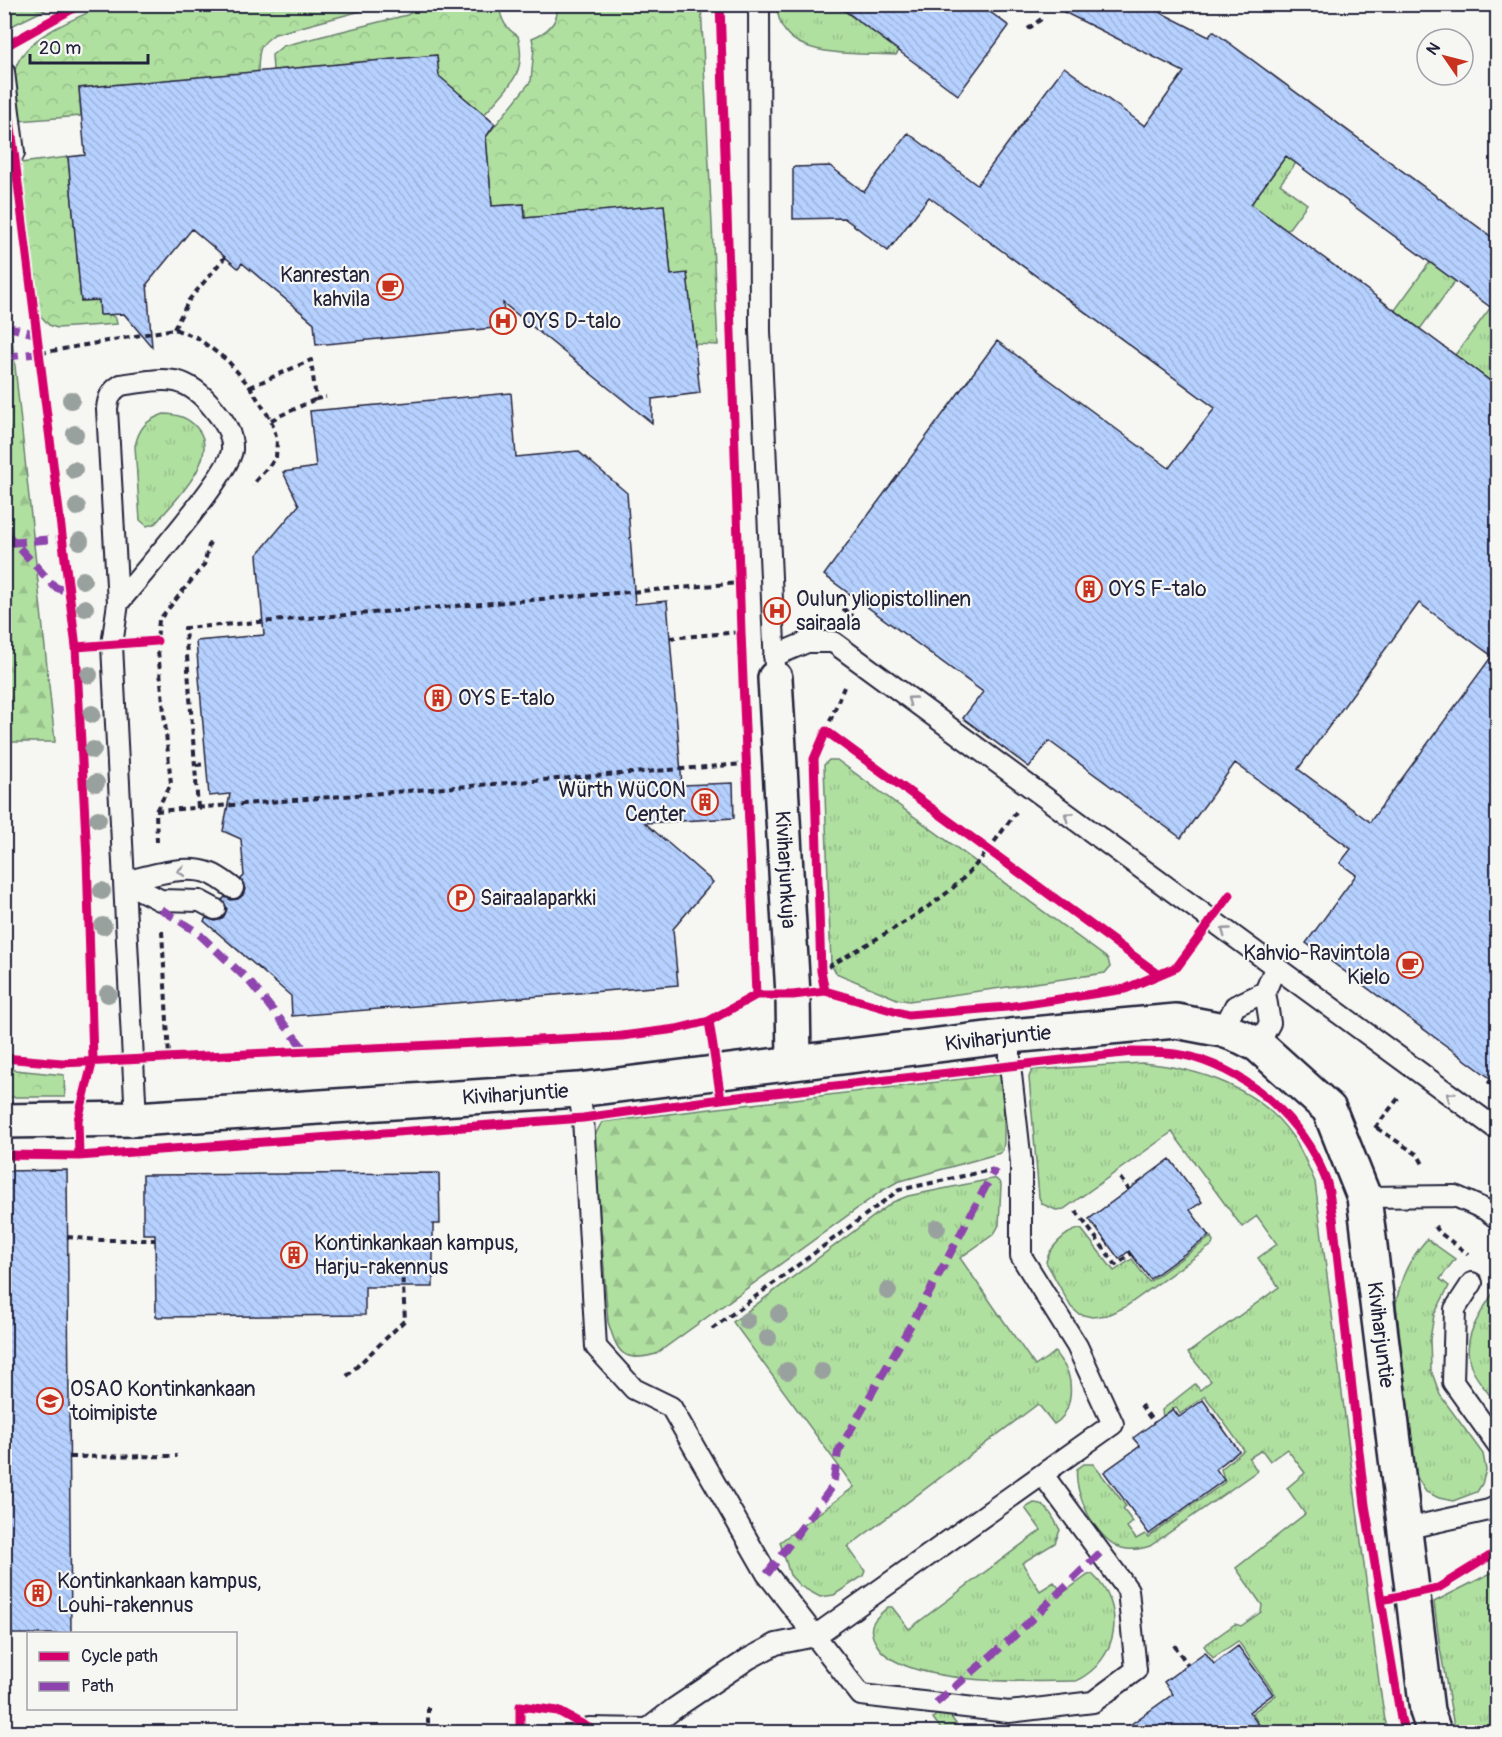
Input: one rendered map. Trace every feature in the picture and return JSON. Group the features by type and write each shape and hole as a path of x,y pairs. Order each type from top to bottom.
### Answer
{"street":[{"name":"Kiviharjunkuja","path":"775,667 793,995 794,1062"},
{"name":"Kiviharjuntie","path":"4,1120 136,1119 578,1090 1010,1036 1176,1021 1223,1030 1258,1045 1329,1109 1364,1197 1427,1711 1434,1732"}],"lane":[{"path":"759,4 760,331 775,667"},
{"path":"4,72 14,153"},
{"path":"118,603 215,483 230,459 231,438 223,420 197,390 171,379 121,385 114,389 107,402 118,603 112,645 136,1119"},
{"path":"775,667 807,642 833,642 1497,1130"},
{"path":"125,882 159,873 192,870 207,872 233,888"},
{"path":"125,882 160,900 200,901 215,909"},
{"path":"1258,1045 1270,1023 1265,992 1275,968"},
{"path":"1223,1030 1235,1006 1265,992"},
{"path":"589,1732 589,1728 648,1729 748,1659 776,1644 815,1636 1113,1424 1077,1346 1021,1256 1021,1163 1010,1065 1010,1036"},
{"path":"578,1090 583,1118 596,1347 634,1389 670,1407 767,1574 861,1695 1009,1712 1093,1702 1136,1670 1128,1590 1043,1475"},
{"path":"1364,1197 1455,1196 1486,1210 1497,1219"},
{"path":"1472,1283 1455,1309 1452,1382 1497,1445"},
{"path":"1404,1529 1489,1510 1497,1506"}],"path":[{"path":"1028,29 1044,17"},
{"path":"174,329 189,300 225,257"},
{"path":"42,364 40,348 174,329 196,337 228,361 250,387 271,420 277,439 276,458 248,490"},
{"path":"250,387 311,360 316,399"},
{"path":"271,420 316,399 326,398"},
{"path":"159,873 156,811 171,784 157,640 159,620 204,565 212,537"},
{"path":"198,808 185,628 740,587 740,571"},
{"path":"670,638 741,628 742,643"},
{"path":"112,645 157,640"},
{"path":"156,811 814,759 826,731 836,738"},
{"path":"746,753 747,776"},
{"path":"196,765 206,764"},
{"path":"980,843 998,857"},
{"path":"820,960 821,971 906,921 949,891 989,850"},
{"path":"160,900 169,1057"},
{"path":"134,1058 180,1056"},
{"path":"1342,1140 1376,1128 1417,1073"},
{"path":"712,1329 898,1190 1021,1163"},
{"path":"1120,1178 1129,1190"},
{"path":"1076,1211 1116,1265 1131,1254"},
{"path":"68,1237 100,1240 155,1239"},
{"path":"347,1376 405,1320 402,1270"},
{"path":"1141,1405 1154,1423"},
{"path":"70,1457 177,1456"},
{"path":"1174,1645 1188,1665"},
{"path":"428,1707 428,1732"}],"green space":[{"path":"5,4 55,4 55,5 5,29"},
{"path":"425,4 499,5 504,23 518,36 520,61 518,71 508,88 484,115 451,87 439,88 436,55 273,70 272,55 283,46 407,15"},
{"path":"105,5 383,5 275,34 265,42 260,50 258,72 79,88 81,116 18,121 13,79 19,61 27,49 38,39 64,23"},
{"path":"557,5 701,5 718,345 695,344 687,274 671,275 664,205 525,218 524,204 492,206 486,137 531,81 534,48 532,38 551,26 556,16"},
{"path":"776,5 836,5 899,51 896,55 852,54 806,46 794,40 785,31"},
{"path":"1286,156 1296,163 1280,184 1307,204 1287,231 1251,204"},
{"path":"68,157 81,301 99,300 100,315 111,315 116,319 117,324 57,328 49,325 39,314 21,163"},
{"path":"1430,262 1455,281 1420,329 1395,310"},
{"path":"5,272 55,742 5,742"},
{"path":"1491,307 1497,312 1497,386 1455,355"},
{"path":"164,414 182,417 194,424 203,440 204,452 193,478 183,491 156,523 147,526 140,520 135,446 144,425"},
{"path":"829,760 837,760 1108,959 1110,967 1105,973 909,1001 897,999 836,973 831,965 824,765"},
{"path":"1142,1063 1205,1075 1245,1093 1278,1119 1292,1136 1315,1182 1379,1682 1389,1732 1247,1732 1259,1724 1252,1713 1276,1695 1238,1641 1213,1658 1204,1646 1235,1624 1241,1626 1261,1612 1262,1605 1236,1568 1305,1514 1287,1488 1305,1473 1287,1449 1270,1461 1262,1450 1249,1458 1257,1471 1150,1546 1143,1548 1126,1549 1113,1544 1096,1527 1083,1503 1079,1491 1077,1469 1084,1464 1093,1464 1126,1506 1123,1509 1133,1522 1127,1527 1136,1539 1145,1534 1148,1537 1225,1482 1221,1469 1244,1450 1205,1396 1180,1414 1176,1407 1163,1417 1162,1410 1195,1384 1200,1390 1211,1381 1188,1353 1279,1287 1258,1258 1277,1244 1257,1216 1242,1227 1172,1132 1064,1209 1056,1210 1042,1204 1039,1197 1029,1077 1032,1070"},
{"path":"5,1069 64,1075 65,1097 5,1097"},
{"path":"1004,1074 1004,1142 1000,1153 897,1182 883,1190 656,1354 629,1356 619,1348 608,1322 594,1137 602,1122"},
{"path":"996,1179 1001,1184 999,1225 994,1234 960,1258 1035,1366 1055,1352 1070,1379 1067,1408 1060,1420 1054,1424 1038,1404 848,1547 865,1571 863,1576 834,1595 820,1597 800,1586 790,1575 780,1542 854,1487 733,1322 893,1202 908,1196"},
{"path":"1079,1229 1114,1271 1132,1259 1149,1282 1211,1237 1213,1242 1212,1245 1125,1307 1107,1315 1092,1317 1079,1314 1071,1307 1046,1262 1050,1251 1058,1241 1068,1233"},
{"path":"1427,1239 1455,1259 1440,1279 1449,1286 1434,1315 1430,1339 1431,1370 1440,1395 1483,1454 1486,1470 1477,1492 1453,1501 1426,1492 1416,1476 1396,1304 1406,1269"},
{"path":"1493,1293 1497,1295 1496,1320 1498,1322 1497,1405 1473,1371 1468,1350 1469,1339 1476,1320"},
{"path":"1034,1503 1047,1509 1060,1530 1055,1543 1022,1563 1040,1591 1054,1582 1063,1593 1092,1574 1103,1587 1110,1601 1114,1616 1113,1632 1102,1660 1090,1672 1076,1681 1029,1682 969,1679 912,1668 891,1658 877,1645 872,1633 873,1623 888,1607 892,1607 909,1629 1041,1530 1025,1508"},
{"path":"1497,1570 1497,1732 1455,1732 1434,1602"},
{"path":"940,1711 948,1713 962,1732 943,1732 933,1718"}],"building":[{"path":"836,4 979,4 1009,26 958,95"},
{"path":"1048,4 1144,4 1209,37 1213,31 1497,241 1497,312 1286,156 1251,204 1497,386 1497,1083 1306,943 1356,875 1340,863 1351,849 1235,763 1181,838 1049,741 1029,767 963,718 983,692 824,575 997,341 1169,468 1215,408 929,197 888,251 844,218 793,219 793,167 830,166 864,192 908,133 977,185 1064,67 1145,126 1184,72","holes":["1419,603 1492,656 1370,822 1298,769"]},
{"name":"OYS D-talo","path":"437,55 439,76 495,124 486,137 492,206 524,204 525,218 664,205 671,275 687,273 700,393 652,399 652,423 503,303 505,327 316,345 314,323 242,263 238,268 192,229 147,284 152,347 124,314 100,315 99,300 81,301 68,157 85,155 79,88"},
{"path":"511,393 516,457 578,451 627,493 635,604 667,601 682,785 733,783 734,818 645,823 713,882 673,929 678,985 292,1016 291,996 204,921 206,918 215,921 222,919 227,909 222,900 225,897 231,900 238,899 243,895 245,889 241,879 244,876 241,839 223,831 230,794 209,796 196,641 264,635 257,555 299,505 283,472 316,467 310,411"},
{"path":"1170,1159 1202,1202 1190,1210 1209,1236 1150,1279 1129,1251 1119,1259 1089,1219"},
{"name":"OSAO Kontinkankaan toimipiste","path":"67,1170 71,1632 4,1634 4,1171"},
{"name":"Kontinkankaan kampus, Harju-rakennus","path":"439,1173 440,1224 433,1224 433,1287 365,1287 365,1315 156,1317 155,1234 143,1234 143,1175"},
{"path":"1203,1400 1239,1451 1216,1469 1224,1480 1149,1534 1104,1472 1140,1446 1133,1438 1173,1409 1179,1417"},
{"path":"1238,1646 1273,1694 1249,1712 1264,1732 1120,1732 1173,1694 1164,1682 1205,1652 1214,1664"}],"marked path":[{"path":"4,326 39,335"},
{"path":"4,357 41,353"},
{"path":"4,531 55,587 70,593"},
{"path":"10,543 63,538"},
{"path":"161,909 198,933 249,981 305,1050"},
{"path":"767,1574 833,1486 838,1452 929,1293 995,1169"},
{"path":"936,1703 1013,1637 1100,1553"}],"cycle path":[{"path":"4,47 81,4"},
{"path":"720,4 741,632 756,995"},
{"path":"4,72 76,647 87,857 93,1060 78,1120 79,1156"},
{"path":"76,647 157,641"},
{"path":"825,991 821,971 814,759 826,731 1158,974"},
{"path":"4,1058 62,1063 622,1036 676,1029 709,1021 756,995 793,995 825,991 908,1015 1007,1007 1125,989 1177,967 1230,895"},
{"path":"709,1021 721,1099"},
{"path":"4,1155 79,1156 583,1118 721,1099 1132,1052 1177,1054 1214,1065 1254,1088 1288,1118 1303,1136 1327,1182 1333,1217 1365,1505 1405,1732"},
{"path":"1381,1600 1438,1588 1498,1551"},
{"path":"520,1732 520,1706 558,1711 589,1728"}],"place":[{"name":"Kanrestan kahvila","path":"390,287"},
{"name":"OYS D-talo","path":"503,321"},
{"name":"OYS F-talo","path":"1089,589"},
{"name":"Oulun yliopistollinen sairaala","path":"777,611"},
{"name":"OYS E-talo","path":"438,698"},
{"name":"Würth WüCON Center","path":"705,802"},
{"name":"Sairaalaparkki","path":"461,898"},
{"name":"Kahvio-Ravintola Kielo","path":"1410,965"},
{"name":"Kontinkankaan kampus, Harju-rakennus","path":"294,1255"},
{"name":"OSAO Kontinkankaan toimipiste","path":"50,1401"},
{"name":"Kontinkankaan kampus, Louhi-rakennus","path":"38,1593"}]}
